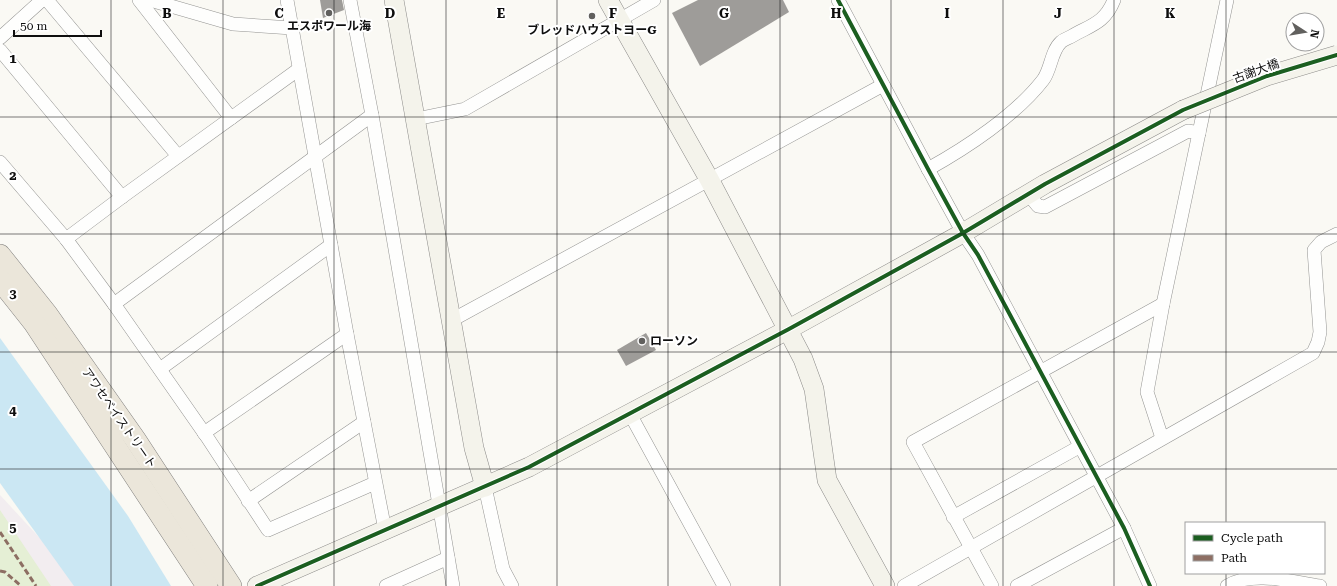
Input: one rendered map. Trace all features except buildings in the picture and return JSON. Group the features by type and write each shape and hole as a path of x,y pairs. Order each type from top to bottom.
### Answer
{"main road":[{"name":"アワセベイストリート","path":"0,255 47,314 135,439 231,586"},
{"name":"アワセベイストリート","path":"0,280 34,324 207,586"}],"street":[{"path":"0,38 42,0"},
{"path":"47,0 178,156"},
{"path":"139,0 231,118"},
{"path":"150,0 233,24 292,28"},
{"path":"286,0 347,334 385,530"},
{"path":"350,0 372,115 438,507 453,586"},
{"path":"394,0 474,448 485,487 503,569 512,586"},
{"path":"608,0 709,179 803,358 814,389 827,480 885,586"},
{"path":"416,118 465,109 654,0"},
{"path":"838,0 963,233 978,255 1079,447 1124,528 1150,586"},
{"path":"928,169 956,154 979,138 1029,96 1044,79 1061,42 1096,24 1109,12 1114,0"},
{"path":"1162,438 1147,392 1163,304 1227,0"},
{"path":"0,50 122,197"},
{"name":"古謝大橋","path":"257,586 528,467 789,329 963,233 1100,153 1183,110 1267,76 1337,55"},
{"path":"66,239 299,69"},
{"path":"452,320 883,84"},
{"path":"114,304 372,115"},
{"path":"1028,194 1038,206 1045,207 1188,131 1199,133"},
{"path":"0,162 66,239 114,304 204,433 268,530 375,483"},
{"path":"904,586 970,547 1313,353 1318,342 1320,332 1314,250 1321,242 1337,234"},
{"path":"160,369 331,245"},
{"path":"992,586 953,517 914,442 1163,304"},
{"path":"204,433 347,334"},
{"path":"630,414 724,586"},
{"path":"248,501 364,422"},
{"path":"953,517 1079,447"},
{"path":"1016,586 1124,528"},
{"path":"386,586 448,558"},
{"path":"1227,586 1234,582 1256,578 1320,586"}],"shaded area":[{"path":"0,495 84,586 0,586"}],"green space":[{"path":"0,510 51,586 0,586"}],"water":[{"path":"0,338 128,516 171,586 74,586 0,483"}],"marked path":[{"path":"0,532 36,586"},
{"path":"0,571 5,572 21,586"}],"cycle path":[{"path":"838,0 963,233 978,255 1124,528 1150,586"},
{"path":"257,586 529,467 789,329 963,233 1045,184 1183,110 1267,76 1337,55"}],"place":[{"name":"エスポワール海","path":"329,13"},
{"name":"ブレッドハウストヨーG","path":"592,16"},
{"name":"ローソン","path":"642,341"}]}
